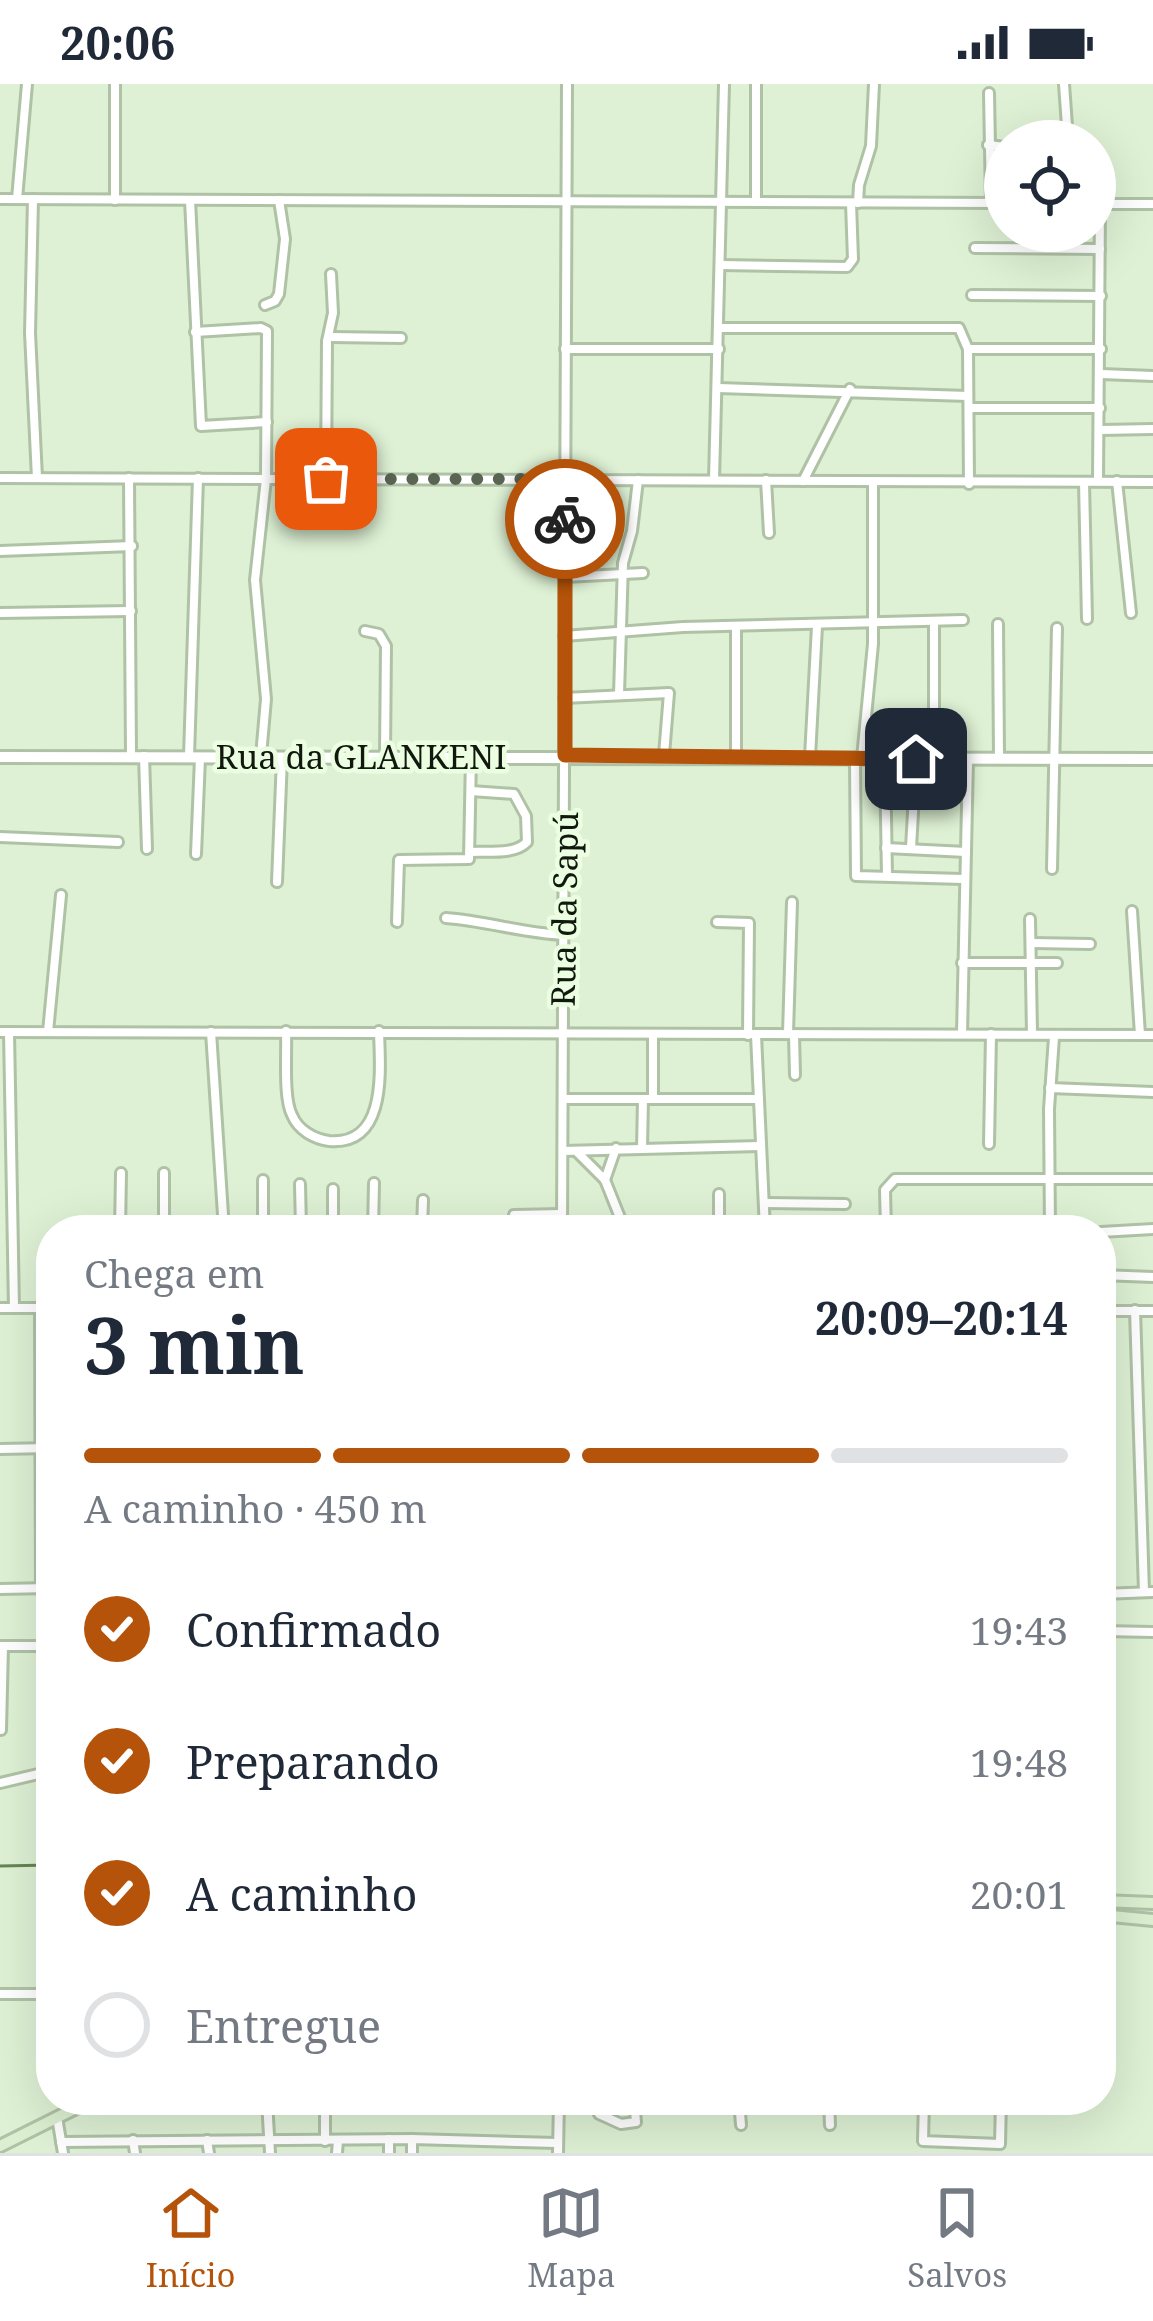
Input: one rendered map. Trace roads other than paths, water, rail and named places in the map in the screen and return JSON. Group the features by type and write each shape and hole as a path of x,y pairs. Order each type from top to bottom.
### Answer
{"main road":[{"path":"1116,1901 1150,1902 1150,1920 1116,1917"},
{"path":"4,2141 61,2115"}],"street":[{"path":"17,199 27,84"},
{"path":"115,84 115,200"},
{"name":"Rua da Sapú","path":"562,1214 566,84"},
{"path":"713,480 724,84"},
{"path":"756,84 756,202"},
{"path":"721,266 847,267 853,260 854,202 871,146 874,84"},
{"path":"1064,84 1067,120"},
{"path":"988,120 989,93"},
{"path":"0,199 984,203"},
{"path":"33,199 30,333 37,478"},
{"path":"190,200 201,426 267,422"},
{"path":"265,305 279,294 285,238 279,200"},
{"path":"1116,204 1153,204"},
{"path":"975,248 984,248"},
{"path":"1098,481 1100,252"},
{"path":"326,479 331,274"},
{"path":"972,295 1101,296"},
{"path":"720,328 949,327 963,332 968,349 969,484"},
{"path":"195,332 261,328 268,332 266,478 255,580 266,699 261,756"},
{"path":"330,337 401,338"},
{"path":"566,349 719,349"},
{"path":"968,349 1100,349"},
{"path":"1100,374 1153,376"},
{"path":"718,388 968,396"},
{"path":"803,481 850,389"},
{"path":"969,408 1100,408"},
{"path":"1100,430 1153,429"},
{"path":"0,478 1153,482"},
{"path":"129,478 137,756 147,850"},
{"path":"196,854 198,478"},
{"path":"620,694 622,574 638,480"},
{"path":"766,480 769,532"},
{"path":"1118,481 1131,613"},
{"path":"873,482 870,566 874,621 858,758 854,874 963,879"},
{"path":"1084,482 1087,619"},
{"path":"0,551 132,546"},
{"path":"565,577 643,573"},
{"path":"0,613 131,611"},
{"path":"564,636 963,620"},
{"path":"934,622 934,758"},
{"path":"998,624 999,758"},
{"path":"736,626 736,758"},
{"path":"810,758 817,626"},
{"path":"1052,869 1057,628"},
{"path":"365,631 379,634 386,646 385,756"},
{"path":"564,698 664,691 671,695 664,755"},
{"path":"278,882 282,756"},
{"path":"397,922 399,860 466,860 470,852 471,756"},
{"name":"Rua da GLANKENI","path":"0,757 1153,759"},
{"path":"885,758 887,876"},
{"path":"911,848 916,759"},
{"path":"962,1034 968,759"},
{"path":"470,852 522,848 527,842 526,816 514,794 471,790"},
{"path":"0,837 118,842"},
{"path":"886,848 966,852"},
{"path":"48,1032 62,896"},
{"path":"792,902 795,1075"},
{"path":"1132,911 1140,1035"},
{"path":"446,918 562,935"},
{"path":"1030,920 1032,1034"},
{"path":"718,922 749,923 764,1215"},
{"path":"1031,943 1090,944"},
{"path":"962,963 1057,963"},
{"path":"286,1031 290,1112 318,1140 338,1142 355,1136 376,1108 380,1031"},
{"path":"14,1308 5,1032 1153,1035"},
{"path":"212,1032 223,1215"},
{"path":"642,1148 653,1034"},
{"path":"989,1144 991,1034"},
{"path":"1050,1215 1054,1036"},
{"path":"1050,1088 1153,1092"},
{"path":"563,1099 759,1099"},
{"path":"562,1150 760,1146"},
{"path":"605,1180 616,1148"},
{"path":"576,1150 605,1180 619,1215"},
{"path":"120,1215 121,1173"},
{"path":"164,1173 164,1215"},
{"path":"886,1215 885,1190 895,1179 1153,1179"},
{"path":"262,1215 263,1180"},
{"path":"373,1215 374,1183"},
{"path":"300,1184 301,1215"},
{"path":"333,1189 333,1215"},
{"path":"718,1215 719,1194"},
{"path":"422,1215 423,1200"},
{"path":"764,1203 845,1204"},
{"path":"514,1215 562,1214"},
{"path":"1116,1231 1153,1229"},
{"path":"1116,1276 1153,1277"},
{"path":"0,1308 36,1308"},
{"path":"1116,1593 1149,1592 1138,1448 1135,1310"},
{"path":"1116,1311 1153,1311"},
{"path":"0,1449 36,1448"},
{"path":"1138,1448 1153,1448"},
{"path":"0,1589 36,1588"},
{"path":"1116,1631 1153,1632"},
{"path":"1,1730 2,1646 36,1646"},
{"path":"0,1783 36,1775"},
{"path":"0,1994 36,1994"},
{"path":"267,2115 270,2148"},
{"path":"325,2115 325,2141"},
{"path":"61,2142 207,2140 270,2148 338,2140 412,2139 558,2148 559,2115"},
{"path":"602,2115 628,2124 636,2122 635,2115"},
{"path":"740,2115 740,2126"},
{"path":"830,2115 830,2125"},
{"path":"924,2115 923,2140 1000,2144 1001,2115"},
{"path":"57,2117 63,2153"},
{"path":"389,2139 389,2153"},
{"path":"412,2139 412,2153"},
{"path":"133,2140 135,2153"},
{"path":"207,2140 209,2153"},
{"path":"337,2153 338,2140"},
{"path":"943,2142 943,2153"}],"waterway":[{"path":"0,1866 36,1865"}]}
